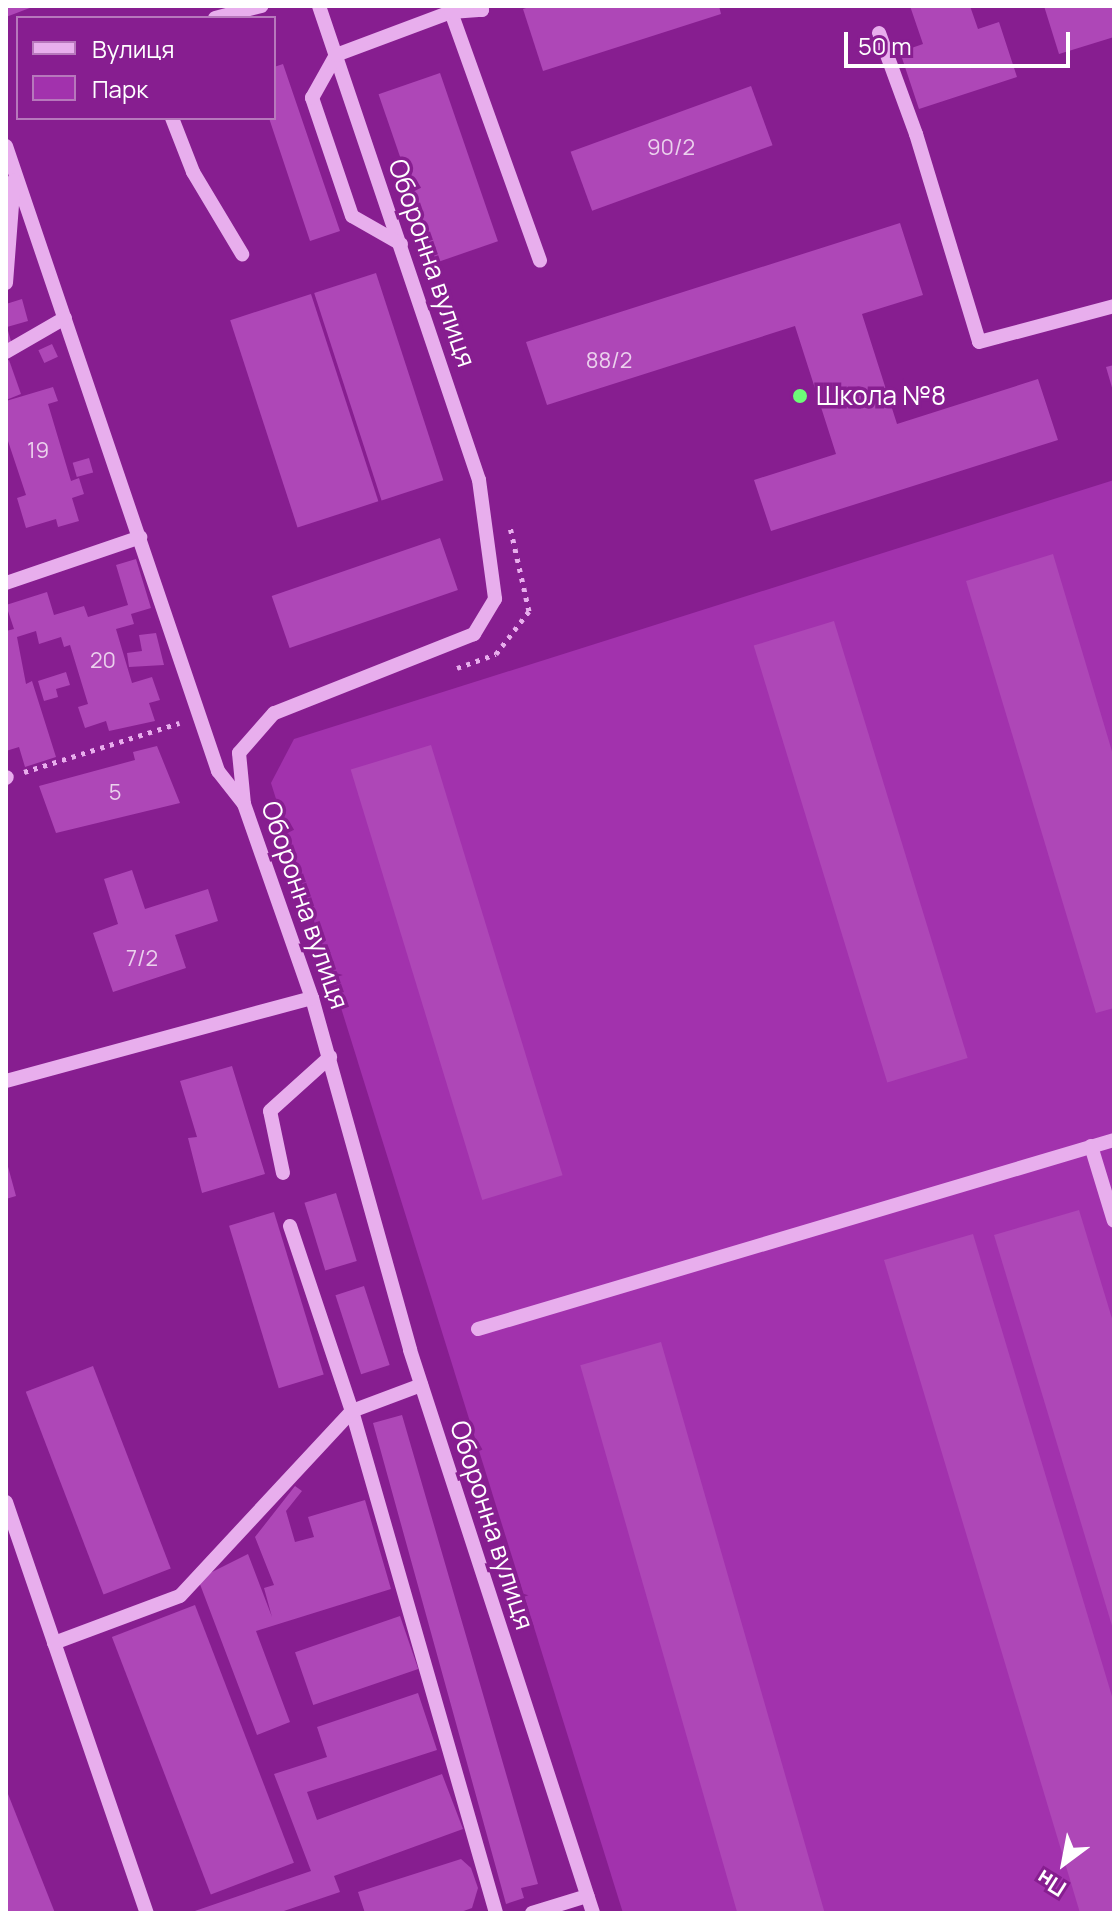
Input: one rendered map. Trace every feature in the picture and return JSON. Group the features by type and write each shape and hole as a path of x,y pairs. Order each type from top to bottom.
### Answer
{"street":[{"path":"223,16 261,6"},
{"name":"Оборонна вулиця","path":"319,6 479,480 495,599 474,634 274,713 239,753 244,804 312,998 421,1385 593,1913"},
{"path":"401,244 352,216 312,98 336,55 451,12 482,10 480,6"},
{"path":"451,12 540,261"},
{"path":"879,33 916,134 979,342 1114,306"},
{"path":"173,120 193,172 242,254"},
{"path":"6,146 218,771 244,804"},
{"path":"6,283 14,172"},
{"path":"6,352 65,318"},
{"path":"6,583 140,537"},
{"path":"6,1080 312,998"},
{"path":"283,1173 270,1111 330,1057"},
{"path":"478,1329 1114,1140"},
{"path":"1091,1146 1114,1221"},
{"path":"290,1226 352,1411 496,1913"},
{"path":"54,1643 180,1596 352,1411 421,1385"},
{"path":"6,1502 147,1913"},
{"path":"532,1913 587,1896"}],"path":[{"path":"452,669 496,654 529,611 520,556 505,513"},
{"path":"6,778 199,717"}],"green space":[{"path":"1114,480 1114,1913 623,1913 271,783 294,739"}],"building":[{"path":"6,6 35,6 6,17"},
{"path":"532,6 719,6 721,14 543,71 523,9"},
{"path":"910,6 970,6 978,29 999,22 1017,77 919,109 900,52 923,44"},
{"path":"1044,6 1114,6 1114,37 1059,54"},
{"path":"283,64 340,231 310,241 270,120 276,120 276,66"},
{"path":"440,73 498,241 436,262 379,94"},
{"path":"751,86 773,145 592,211 571,152"},
{"path":"900,223 923,295 862,314 897,424 1038,379 1058,440 771,531 754,480 836,454 795,326 547,405 526,342"},
{"path":"376,273 443,480 382,500 314,293"},
{"path":"311,294 378,501 298,528 230,320"},
{"path":"22,299 28,321 7,327 12,345 6,347 6,304"},
{"path":"52,344 58,357 44,363 38,350"},
{"path":"9,360 21,394 6,400 6,361"},
{"path":"1114,365 1114,390 1113,391 1106,367"},
{"path":"53,387 58,401 48,404 71,481 79,478 84,494 72,498 79,521 58,527 56,519 26,528 17,498 26,495 6,435 6,401"},
{"path":"89,458 93,472 77,477 73,463"},
{"path":"440,538 458,590 290,648 272,596"},
{"path":"1053,554 1114,758 1114,1008 1096,1013 966,581"},
{"path":"136,559 151,608 131,614 134,624 116,629 132,683 152,677 160,700 149,703 155,721 109,731 106,721 85,728 78,707 88,704 70,645 64,647 61,637 39,644 36,631 17,637 26,684 32,681 56,757 25,767 19,747 6,751 6,631 14,629 6,605 47,592 54,615 84,606 88,617 128,605 116,565"},
{"path":"834,621 968,1058 887,1083 754,646"},
{"path":"156,633 164,665 129,667 127,653 142,651 139,635"},
{"path":"66,672 70,685 56,689 58,697 44,701 38,681"},
{"path":"431,745 563,1175 482,1200 351,770"},
{"path":"157,746 180,803 56,833 39,786 135,760 133,752"},
{"path":"132,870 145,909 208,889 218,921 175,935 186,968 113,992 93,933 118,924 104,879"},
{"path":"232,1066 265,1174 202,1193 188,1138 197,1137 180,1081"},
{"path":"6,1164 16,1196 6,1199"},
{"path":"336,1193 357,1261 325,1271 304,1203"},
{"path":"1079,1210 1114,1325 1113,1629 994,1235"},
{"path":"274,1212 324,1375 279,1388 229,1226"},
{"path":"973,1234 1114,1703 1114,1913 1080,1913 884,1260"},
{"path":"364,1286 390,1365 361,1374 335,1295"},
{"path":"661,1342 825,1913 737,1913 580,1365"},
{"path":"93,1366 171,1569 104,1594 26,1392"},
{"path":"402,1415 538,1884 521,1888 524,1898 506,1904 373,1423"},
{"path":"295,1486 302,1491 286,1511 295,1542 314,1537 308,1517 365,1500 391,1589 256,1631 290,1722 257,1735 198,1579 248,1554 272,1617 264,1588 274,1585 255,1537"},
{"path":"195,1605 294,1863 211,1895 112,1637"},
{"path":"400,1616 418,1669 313,1705 295,1652"},
{"path":"418,1693 437,1750 307,1792 317,1820 442,1774 463,1829 334,1876 340,1892 278,1913 189,1913 311,1871 274,1774 327,1757 317,1727"},
{"path":"6,1789 55,1913 6,1913"},
{"path":"461,1859 471,1868 478,1888 472,1908 458,1913 365,1913 358,1892"}],"place":[{"name":"Школа №8","path":"800,396"}]}
